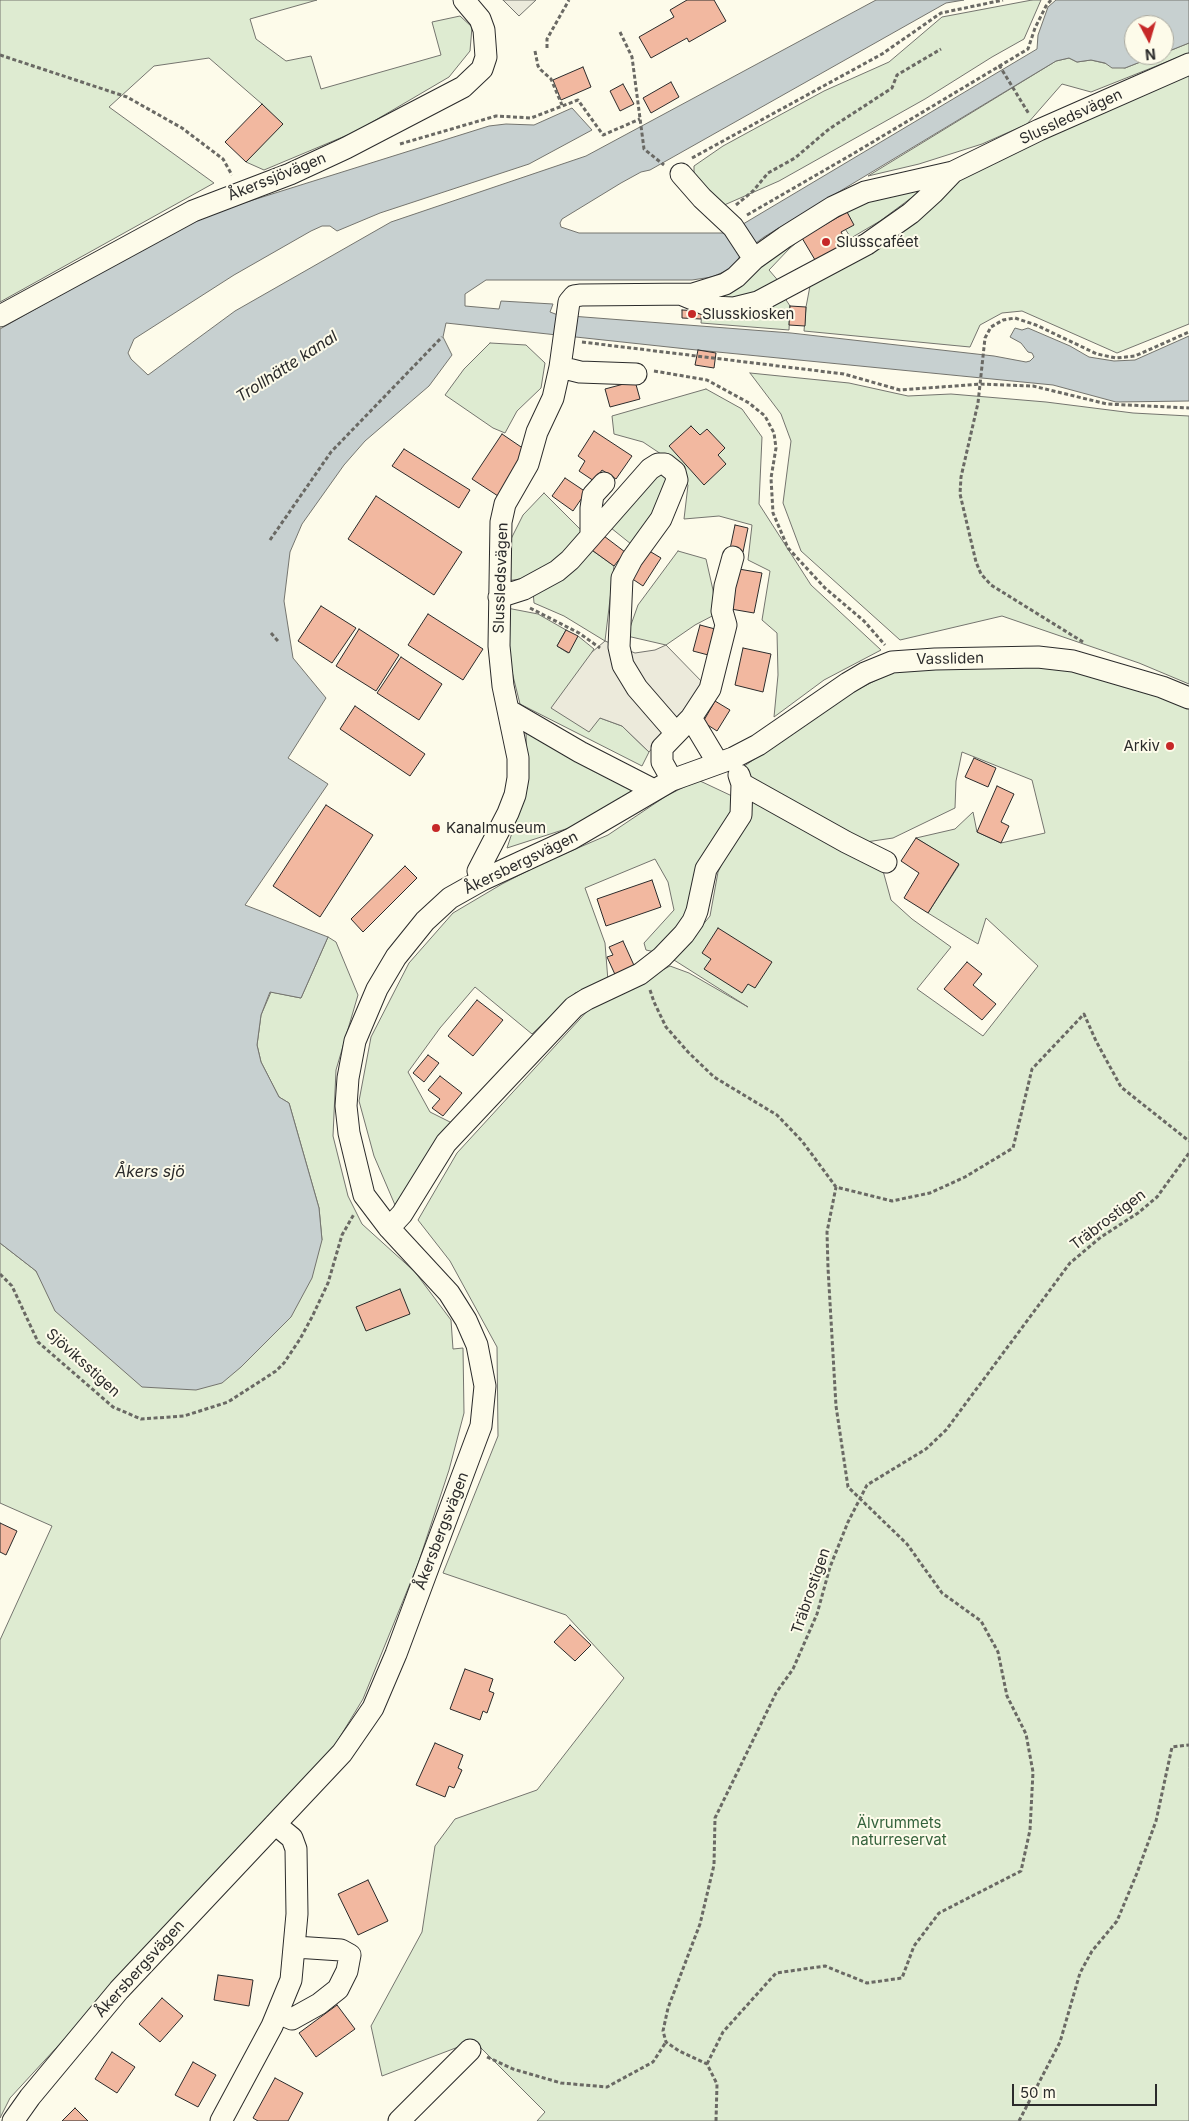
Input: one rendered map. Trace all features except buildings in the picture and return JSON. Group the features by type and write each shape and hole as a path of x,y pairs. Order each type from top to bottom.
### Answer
{"street":[{"name":"Åkerssjövägen","path":"0,316 193,211 290,174 346,148 463,87 482,68 486,57 482,24 464,0"},
{"name":"Slussledsvägen","path":"482,880 478,871 508,813 518,778 518,758 498,646 501,522 505,504 528,464 537,432 553,398 560,367 573,342 568,313 569,302 574,296 681,294 706,291 736,277 751,255 833,207 865,192 953,172 1039,130 1189,64"},
{"path":"674,170 728,221 751,255"},
{"name":"Slussledsvägen","path":"681,294 712,307 734,308 758,302 867,244 911,213 953,172"},
{"path":"560,367 580,372 641,372"},
{"path":"499,596 524,589 557,571 570,560 650,470 658,464 665,464 675,472 677,480 665,511 632,559 622,578 620,647 623,664 637,688 726,760 742,784 886,862"},
{"path":"591,535 593,495 604,483"},
{"path":"508,710 580,752 663,785 662,748 683,726 710,689 726,625 722,611 733,557"},
{"name":"Vassliden","path":"726,760 758,744 848,683 865,673 892,662 935,659 1038,658 1074,661 1162,687 1189,698"},
{"name":"Åkersbergsvägen","path":"13,2121 30,2097 119,1990 342,1753 372,1708 396,1654 481,1426 485,1386 477,1345 470,1328 449,1293 389,1228 364,1196 349,1133 346,1106 348,1078 355,1041 377,990 396,957 425,921 450,898 482,880 571,840 663,785 726,760"},
{"path":"389,1228 402,1214 446,1143 500,1088 574,1007 645,971 662,957 684,934 693,921 706,869 742,815 742,784"},
{"path":"221,2121 278,2013 292,1980 297,1914 296,1849 292,1838 275,1824"},
{"path":"278,2013 292,2019 319,2004 338,1989 348,1971 350,1955 341,1950 295,1947"},
{"path":"399,2121 470,2050"}],"path":[{"path":"548,48 547,39 569,0"},
{"path":"620,32 632,57 644,149 674,170 721,141 882,54 941,13 1003,0"},
{"path":"728,221 760,208 1028,49 1035,28 1051,0"},
{"path":"728,221 768,173 795,158 829,129 892,88 897,75 941,49"},
{"path":"536,50 541,70 551,79 562,105"},
{"path":"0,55 127,97 182,128 223,159 242,192"},
{"path":"999,65 1039,130"},
{"path":"391,147 496,116 531,118 578,100 603,135 640,119"},
{"path":"1106,669 1100,652 991,586 981,574 976,562 960,494 961,477 972,433 981,382 984,338 991,327 1003,320 1015,318 1036,325 1097,354 1116,358 1136,356 1189,332"},
{"path":"270,540 330,452 442,336"},
{"path":"573,342 844,374 900,390 981,382 1050,389 1107,404 1189,408"},
{"path":"641,372 682,374 707,380 749,403 766,416 772,425 776,448 771,478 773,513 788,548 825,588 864,621 886,645 892,662"},
{"path":"499,596 538,611 578,633 623,664"},
{"path":"271,632 278,641"},
{"path":"645,971 654,1002 666,1028 714,1077 777,1115 802,1141 836,1187 892,1201 930,1193 966,1177 1013,1148 1032,1069 1084,1014 1096,1041 1121,1087 1189,1142"},
{"name":"Träbrostigen","path":"666,2042 663,2031 668,2008 700,1924 714,1865 715,1818 776,1693 794,1669 817,1614 830,1567 848,1522 867,1485 926,1449 946,1430 1070,1263 1100,1237 1157,1197 1189,1154"},
{"path":"707,2064 723,2032 776,1973 825,1966 867,1983 902,1978 914,1946 939,1913 1021,1871 1030,1830 1033,1772 1026,1734 1007,1696 998,1652 980,1621 942,1593 906,1544 859,1500 848,1487 836,1406 827,1232 836,1187"},
{"name":"Sjöviksstigen","path":"0,1274 12,1286 38,1342 114,1407 141,1419 184,1416 228,1402 276,1371 284,1363 312,1317 328,1283 342,1235 364,1196"},
{"path":"1019,2121 1060,2042 1080,1973 1092,1951 1117,1921 1137,1873 1156,1821 1172,1747 1189,1745"},
{"path":"470,2050 513,2068 561,2083 607,2087 653,2062 666,2042 679,2051 707,2064 717,2084 716,2121"}],"green space":[{"path":"0,0 317,0 250,19 256,39 286,61 311,56 321,89 441,55 432,22 460,16 472,27 470,51 449,77 357,131 264,170 246,162 282,124 262,104 209,58 154,66 109,107 214,183 0,302"},
{"path":"1032,0 1041,0 1024,39 925,99 779,181 722,206 694,176 694,166 723,146 824,91 889,62 942,17"},
{"path":"1189,43 1189,53 1174,59 1174,49"},
{"path":"1069,58 1077,62 1091,60 1125,68 1133,65 1159,65 1091,92 1062,84 1027,124 982,144 919,164 868,176 1056,61"},
{"path":"1189,71 1189,324 1117,353 1022,311 1002,313 980,325 970,347 804,331 810,286 819,273 959,173"},
{"path":"930,184 880,221 851,238 833,210"},
{"path":"802,238 769,270 781,284 751,298 723,300 714,292"},
{"path":"781,292 790,306 789,330 701,323 702,311"},
{"path":"490,343 526,345 545,363 541,388 517,411 505,433 493,428 445,395 464,369"},
{"path":"750,373 849,383 908,396 951,394 1046,402 1133,413 1189,416 1189,684 1139,663 1002,616 900,640 801,551 783,503 791,441 781,414"},
{"path":"706,389 742,409 762,437 759,504 811,585 881,650 824,680 774,717 778,675 777,633 762,620 770,571 748,560 752,525 719,516 684,519 688,485 661,454 643,442 614,434 612,416"},
{"path":"661,469 670,481 665,494 631,544 611,528"},
{"path":"544,493 582,531 554,567 528,578 506,581 511,539 523,515"},
{"path":"589,548 614,566 605,641 564,616 534,603 533,591"},
{"path":"678,551 706,559 716,614 695,625 666,645 627,636 638,605"},
{"path":"507,608 538,614 566,630 557,646 568,653 578,636 594,649 592,652 600,718 622,726 649,752 642,766 520,704 508,656"},
{"name":"Älvrummets naturreservat","path":"1002,665 1072,669 1160,695 1189,707 1189,2121 537,2121 545,2112 474,2041 382,2076 371,2026 422,1932 435,1846 455,1819 537,1790 624,1678 566,1615 443,1573 498,1436 497,1347 450,1261 418,1220 457,1153 590,1008 670,966 689,973 748,1007 674,960 710,916 718,872 754,796 882,867 891,900 912,919 951,947 917,989 983,1036 1038,966 986,918 978,944 928,913 959,865 916,838 955,829 973,812 977,832 1001,843 1045,833 1032,780 962,752 956,781 955,808 893,838 866,842 749,783 743,767 848,694 897,670"},
{"path":"526,729 639,789 575,826 507,848 527,788"},
{"path":"698,780 732,796 733,811 689,917 655,952 646,950 644,943 674,910 668,882 655,859 585,888 605,943 608,981 575,993 532,1034 475,987 440,1028 408,1072 430,1112 452,1123 395,1205 374,1156 359,1101 371,1037 409,963 453,913 502,884 543,863 608,835 666,796"},
{"path":"328,937 336,942 358,995 336,1070 333,1136 348,1196 362,1224 415,1272 451,1320 453,1349 463,1348 464,1413 449,1470 418,1564 363,1699 335,1745 10,2098 0,2118 0,1640 52,1526 0,1503 0,1243 36,1271 44,1285 322,1240 319,1208 289,1103 279,1097 261,1062 257,1045 261,1015 271,992 301,998"}],"shaded area":[{"path":"503,0 536,0 519,16"},
{"path":"605,641 635,653 655,650 666,645 705,685 649,752 622,726 600,718 589,732 551,708 592,652"}],"water":[{"name":"Åkers sjö","path":"876,0 964,0 946,3 650,170 641,172 621,183 562,219 560,223 561,227 579,233 728,233 1037,49 1038,35 1048,7 1056,0 1189,0 1189,43 1174,49 1174,15 1124,15 1124,65 1133,65 1125,68 1112,68 1105,63 1091,60 1077,62 1069,58 1056,61 764,237 741,254 736,263 728,270 712,277 692,280 486,280 465,294 465,306 499,309 501,301 553,304 550,312 558,315 791,333 994,356 1026,362 1034,357 1021,343 1010,337 1015,328 1022,330 1028,328 1070,346 1089,357 1114,361 1135,360 1189,336 1189,401 1116,402 1053,385 446,323 443,337 452,355 429,386 365,441 344,465 302,524 290,552 284,601 293,658 326,698 288,758 328,784 245,905 328,937 301,998 270,992 261,1015 257,1045 261,1062 279,1097 289,1103 319,1208 322,1240 312,1278 291,1317 241,1367 222,1383 196,1390 142,1387 55,1311 36,1271 0,1243 0,329 168,234 221,210 489,126 506,124 534,125 572,108 592,130 529,164 380,213 337,231 330,226 322,226 311,231 234,275 134,339 128,353 131,359 148,375 235,311 391,222 586,156"}],"place":[{"name":"Slusscaféet","path":"826,242"},
{"name":"Slusskiosken","path":"692,314"},
{"name":"Arkiv","path":"1170,746"},
{"name":"Kanalmuseum","path":"436,828"}],"water label":[{"name":"Trollhätte kanal","path":"287,367"}]}
